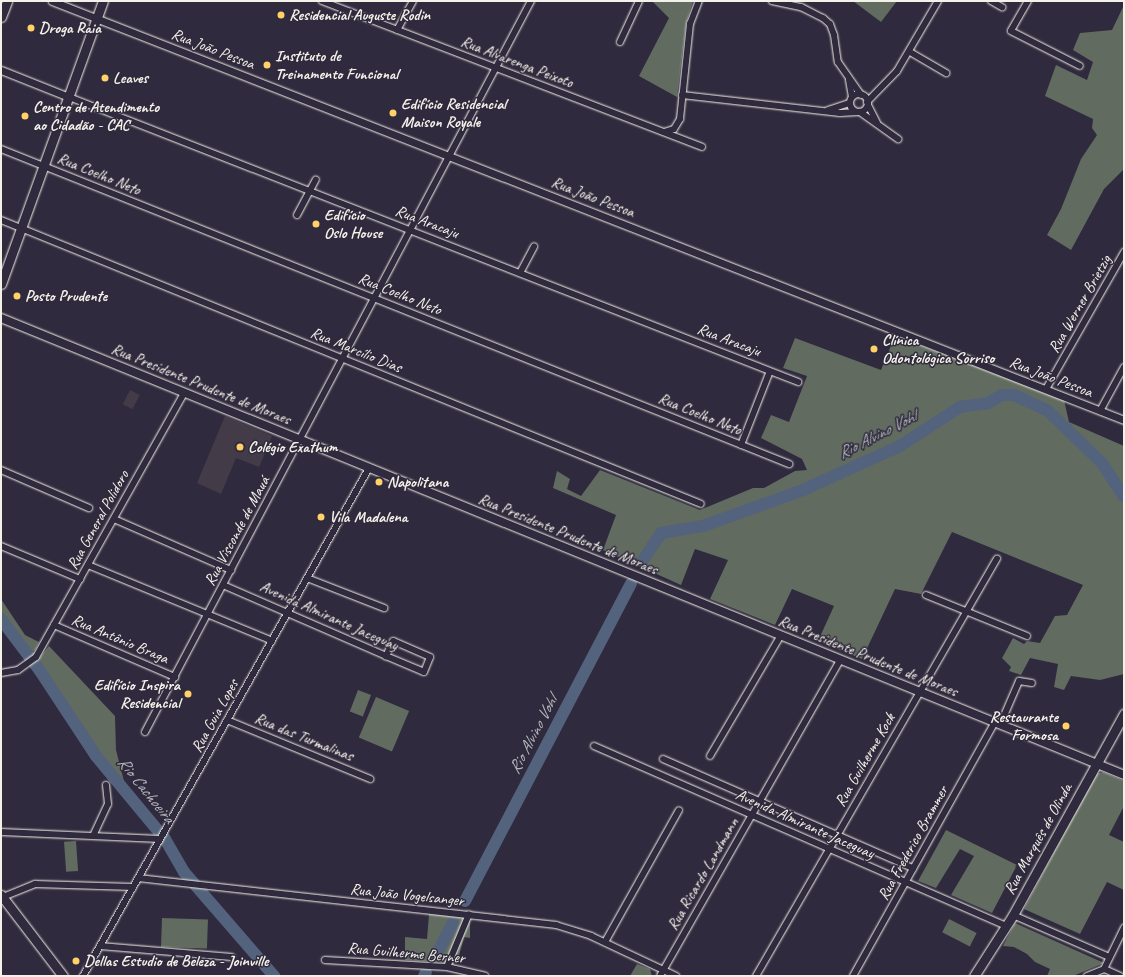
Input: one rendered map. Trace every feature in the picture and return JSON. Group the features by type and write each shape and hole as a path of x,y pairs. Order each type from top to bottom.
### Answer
{"main road":[{"path":"1,17 7,1"},
{"path":"1,284 103,1"},
{"name":"Rua Presidente Prudente de Moraes","path":"1,318 1124,775"},
{"name":"Rua Marquês de Olinda","path":"974,976 1013,915 1124,714"},
{"path":"2,896 63,976"}],"street":[{"name":"Rua João Pessoa","path":"52,1 1124,420"},
{"name":"Rua Alvarenga Peixoto","path":"322,1 702,147"},
{"path":"397,30 413,1"},
{"name":"Rua Visconde de Mauá","path":"146,732 531,1"},
{"path":"620,42 639,1"},
{"path":"664,132 678,125 690,24 699,1"},
{"path":"772,1 789,2 813,12 830,24 834,35 838,62 848,79 868,104 878,126"},
{"path":"682,95 827,111 859,112 868,104 910,52 938,1"},
{"path":"991,1 1002,7"},
{"path":"1028,1 1011,31 1080,66"},
{"path":"910,52 946,73"},
{"name":"Rua Aracaju","path":"1,70 798,382"},
{"path":"848,79 851,108 898,139"},
{"path":"827,111 883,86"},
{"name":"Rua Coelho Neto","path":"1,149 789,464"},
{"path":"297,215 316,180"},
{"name":"Rua Marcílio Dias","path":"1,220 701,504"},
{"path":"520,273 534,247"},
{"name":"Rua Werner Brietzig","path":"1046,389 1124,252"},
{"path":"1100,411 1124,367"},
{"path":"741,445 770,371"},
{"name":"Rua General Polidoro","path":"1,673 18,670 32,661 80,580 184,393"},
{"name":"Rua Guia Lopes","path":"83,976 369,468"},
{"path":"1,470 89,508"},
{"path":"114,519 231,570"},
{"path":"1,546 80,580"},
{"name":"Rua Guilherme Kock","path":"756,976 997,558"},
{"path":"88,565 272,641"},
{"path":"307,578 384,608"},
{"name":"Avenida Almirante Jaceguay","path":"223,585 386,656 424,672 430,657 393,641 386,656"},
{"path":"926,595 1027,636"},
{"name":"Rua Antônio Braga","path":"54,625 175,677"},
{"path":"710,756 781,635"},
{"name":"Rua Ricardo Landmann","path":"661,973 840,660"},
{"name":"Rua Frederico Brammer","path":"853,976 913,868 998,723 1019,681 1032,683"},
{"name":"Rua das Turmalinas","path":"227,720 370,779"},
{"name":"Avenida Almirante Jaceguay","path":"594,746 1006,926"},
{"name":"Avenida Almirante Jaceguay","path":"663,759 913,868"},
{"path":"93,836 108,804 106,785"},
{"path":"605,942 679,810"},
{"path":"1,832 93,836 162,836"},
{"name":"Rua João Vogelsanger","path":"138,878 469,914 556,925 605,942 661,973 676,976"},
{"path":"2,896 35,884 134,887"},
{"path":"447,967 469,914"},
{"path":"1013,915 1109,957"},
{"path":"1087,976 1104,969 1124,928"},
{"path":"100,946 232,957"},
{"name":"Rua Guilherme Berner","path":"325,960 447,967 485,976"},
{"path":"1104,969 1120,976"}],"shaded area":[{"path":"652,1 693,1 686,23 677,97 639,76 669,18"},
{"path":"853,1 897,1 881,22"},
{"path":"1124,5 1124,169 1104,189 1071,250 1047,235 1061,209 1081,159 1097,135 1092,128 1093,119 1045,96 1056,65 1087,80 1093,62 1073,50 1080,33 1112,30"},
{"path":"895,336 1064,400 1069,422 1124,446 1124,674 1100,680 1071,676 1064,690 1054,687 1058,664 1030,658 1021,675 1009,671 1011,667 1002,658 1013,638 1024,644 1027,641 1040,643 1055,616 1067,615 1083,585 952,532 921,594 895,589 862,659 818,641 834,606 792,589 775,625 710,599 728,560 695,549 681,585 603,550 616,515 553,488 557,471 570,479 567,489 581,496 600,470 700,510 753,488 764,488 795,471 807,470 802,459 761,438 771,415 789,422 807,376 783,368 795,338 881,370"},
{"path":"130,390 140,395 133,409 123,404"},
{"name":"Colégio Exathum","path":"225,416 272,436 259,467 236,458 221,494 197,483"},
{"path":"1,599 25,635 39,642 35,650 24,658 1,628"},
{"path":"49,646 115,716 116,750 126,789 105,760 88,743 77,721 70,712 58,705 50,680 39,668 37,661"},
{"path":"358,690 371,695 363,716 350,711"},
{"path":"376,697 409,711 392,752 359,738"},
{"path":"1103,772 1124,781 1124,806 1109,835 1124,842 1124,890 1107,882 1080,934 1024,909 1096,774"},
{"path":"946,830 1017,865 992,913 951,895 974,856 960,849 936,888 918,881"},
{"path":"76,841 78,871 66,872 64,842"},
{"path":"429,914 470,918 470,938 464,937 457,963 405,960 405,937 427,939"},
{"path":"162,918 208,920 207,949 161,947"},
{"path":"949,919 977,933 970,946 942,932"},
{"path":"1015,923 1104,963 1073,976 1047,976 1050,969 1035,962 1027,954 1014,947 1003,946"},
{"path":"637,964 650,969 652,976 630,976"}],"waterway":[{"name":"Rio Alvino Vohl","path":"643,560 661,533 703,526 803,490 900,446 960,407 988,403 1002,395 1014,395 1048,411 1102,463 1124,497"},
{"name":"Rio Alvino Vohl","path":"465,901 631,584"},
{"name":"Rio Cachoeira","path":"1,619 40,671 96,756 165,839 184,872 274,976"},
{"name":"Rio Alvino Vohl","path":"436,955 453,923"},
{"name":"Rio Alvino Vohl","path":"424,976 426,972"}],"place":[{"name":"Residencial Auguste Rodin","path":"281,15"},
{"name":"Droga Raia","path":"31,28"},
{"name":"Instituto de Treinamento Funcional","path":"267,65"},
{"name":"Leaves","path":"105,78"},
{"name":"Edifício Residencial Maison Royale","path":"393,113"},
{"name":"Centro de Atendimento ao Cidadão - CAC","path":"25,116"},
{"name":"Edifício Oslo House","path":"316,224"},
{"name":"Posto Prudente","path":"17,296"},
{"name":"Clínica Odontológica Sorriso","path":"874,349"},
{"name":"Colégio Exathum","path":"240,447"},
{"name":"Napolitana","path":"379,482"},
{"name":"Vila Madalena","path":"321,517"},
{"name":"Edifício Inspira Residencial","path":"188,694"},
{"name":"Restaurante Formosa","path":"1066,726"},
{"name":"Dellas Estudio de Beleza - Joinville","path":"76,961"}]}
